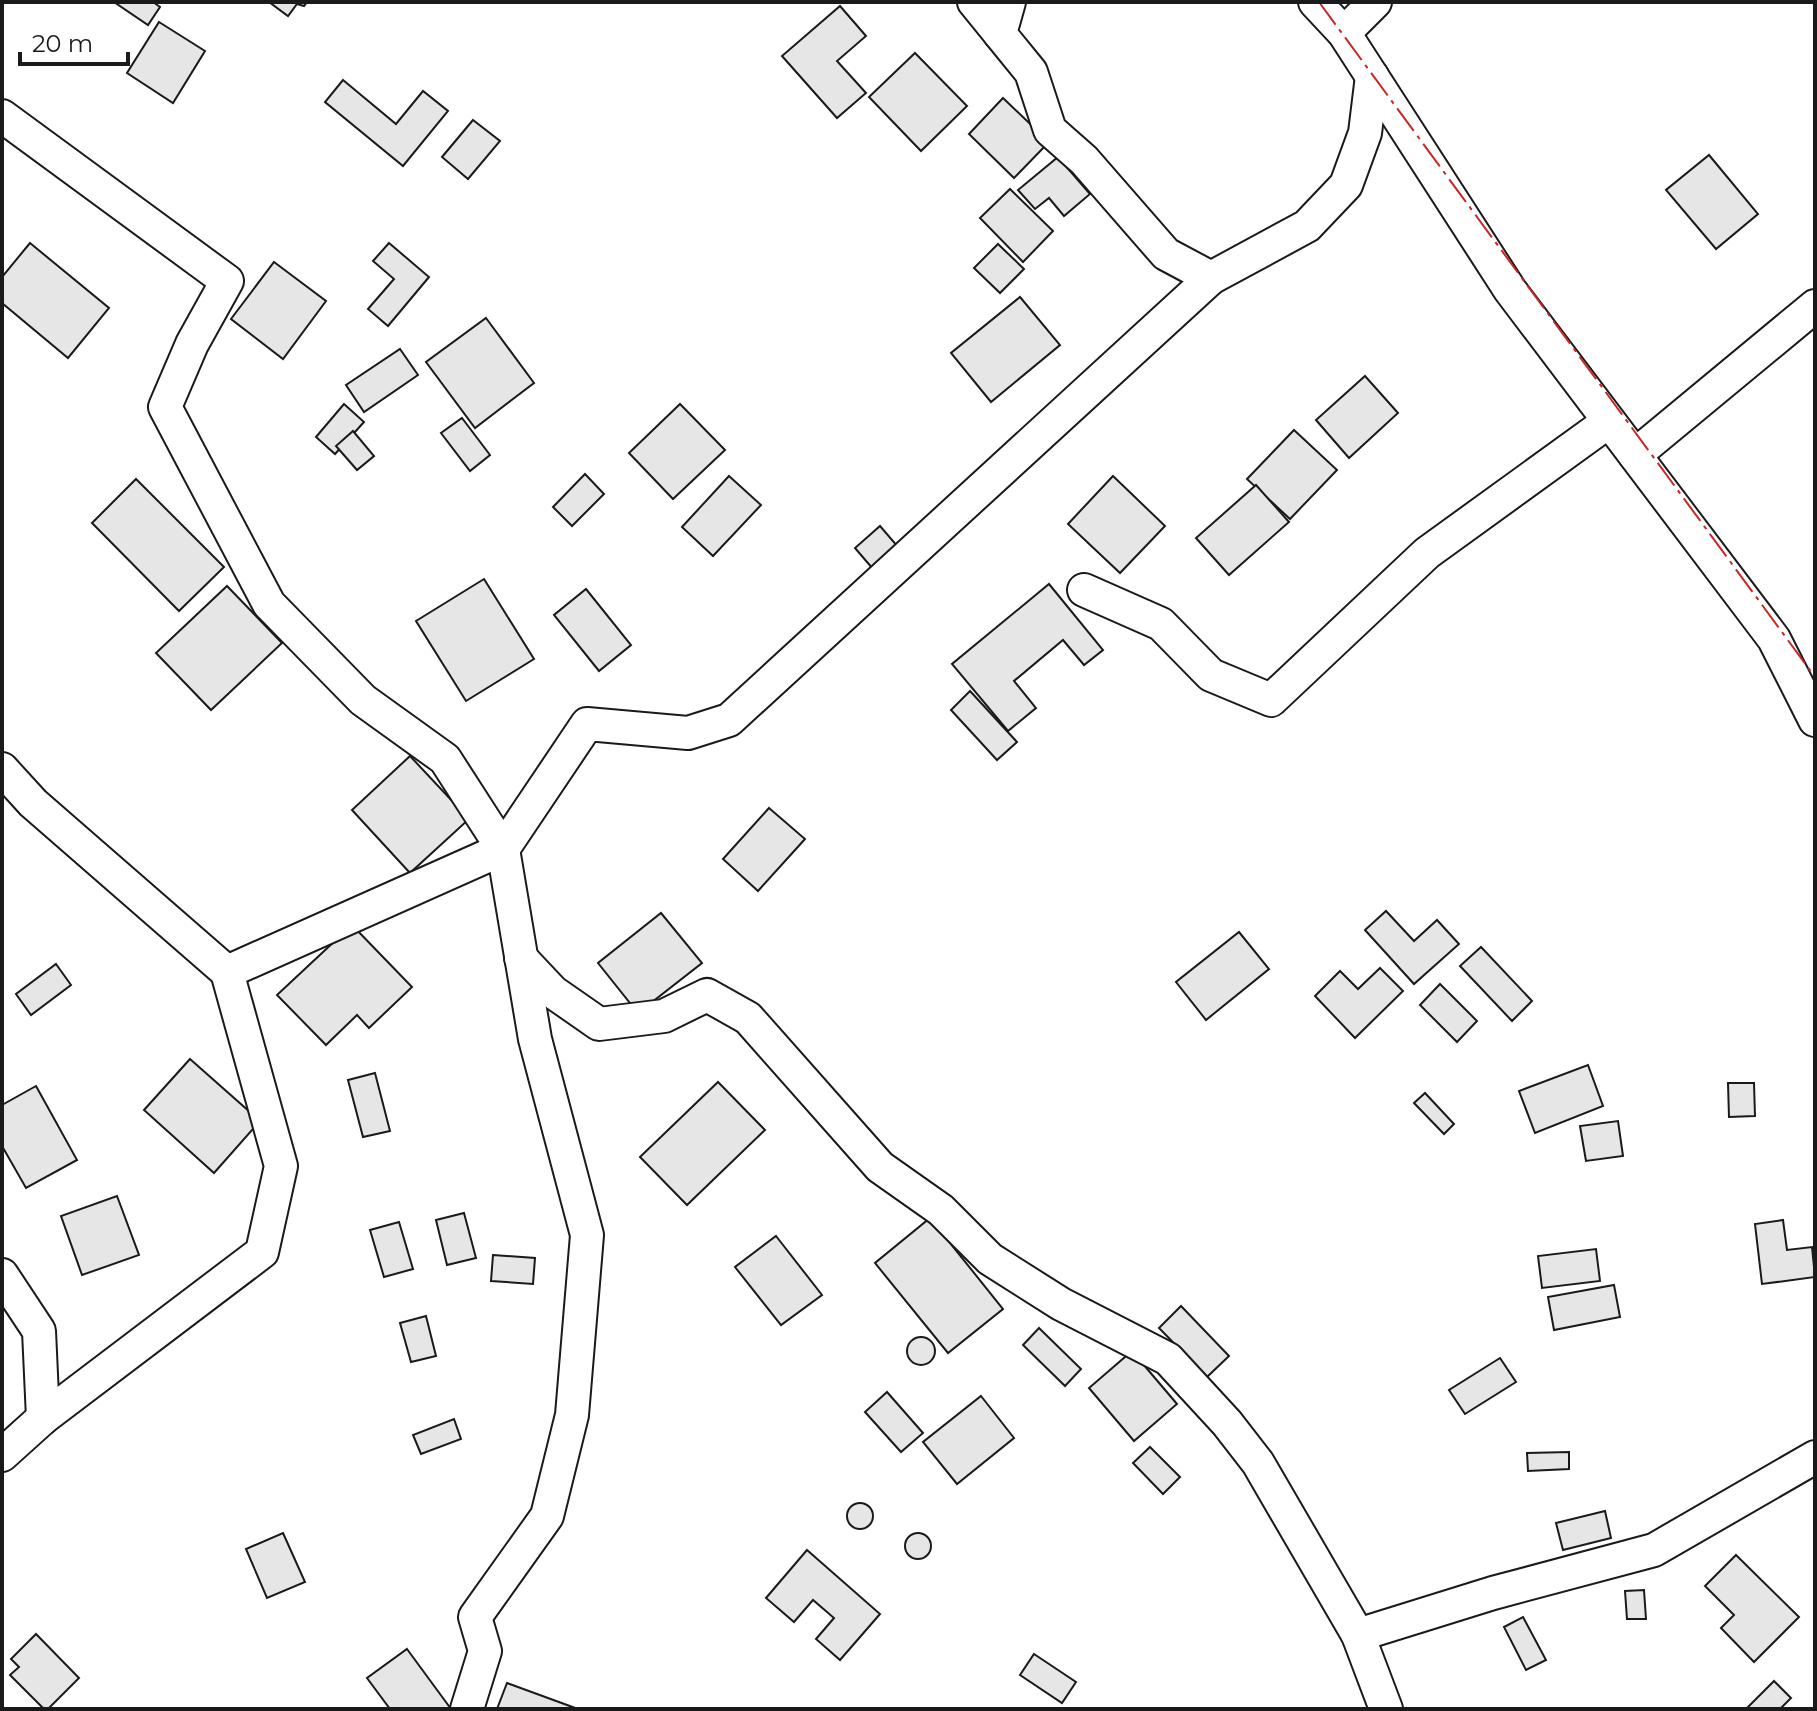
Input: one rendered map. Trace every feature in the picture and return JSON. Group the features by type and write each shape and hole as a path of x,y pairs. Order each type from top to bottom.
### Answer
{"street":[{"path":"974,2 1031,72 1050,130 1084,160 1166,254 1211,278"},
{"path":"1000,34 1009,2"},
{"path":"1315,2 1344,33 1510,290 1774,639 1815,720"},
{"path":"1344,33 1375,2"},
{"path":"227,972 503,849 587,724 688,733 729,720 1211,278 1307,226 1346,185 1365,133 1372,76"},
{"path":"2,116 227,281 192,344 165,407 269,604 363,700 445,759 503,849 535,1039 587,1235 572,1415 547,1516 475,1617 485,1651 467,1709"},
{"path":"1635,455 1815,306"},
{"path":"1084,590 1161,624 1211,675 1271,700 1427,553 1608,422"},
{"path":"2,769 33,803 227,972 281,1166 262,1252 43,1418 2,1455"},
{"path":"521,958 553,992 599,1024 664,1016 707,995 748,1018 880,1167 941,1210 990,1259 1061,1304 1168,1359 1227,1423 1258,1463 1358,1635 1386,1709"},
{"path":"2,1275 39,1331 43,1418"},
{"path":"1358,1635 1493,1593 1654,1550 1815,1457"}],"building":[{"path":"114,2 153,2 160,7 148,25"},
{"path":"269,2 307,2 304,6 297,4 288,16"},
{"path":"840,6 866,36 837,61 866,93 837,118 782,56"},
{"path":"159,22 205,51 173,103 127,73"},
{"path":"915,53 967,106 921,151 869,97"},
{"path":"343,80 396,124 423,91 448,111 403,166 325,102"},
{"path":"1003,98 1049,142 1014,178 969,134"},
{"path":"473,120 500,141 468,179 442,157"},
{"path":"1709,155 1758,214 1716,249 1666,190"},
{"path":"1058,157 1090,194 1064,216 1049,198 1035,209 1018,190"},
{"path":"1010,189 1053,231 1023,262 980,218"},
{"path":"30,243 109,308 68,358 2,303 2,277"},
{"path":"389,243 429,277 388,326 368,309 394,279 373,261"},
{"path":"998,244 1024,269 1000,293 974,268"},
{"path":"274,262 326,301 283,359 231,319"},
{"path":"1020,297 1060,345 991,402 951,353"},
{"path":"486,318 534,383 475,428 426,362"},
{"path":"400,349 418,375 364,412 346,385"},
{"path":"1365,376 1398,413 1349,458 1316,420"},
{"path":"344,404 364,422 335,454 316,437"},
{"path":"680,404 725,450 673,499 629,453"},
{"path":"462,418 490,455 470,471 441,433"},
{"path":"1294,430 1337,470 1290,519 1247,479"},
{"path":"353,431 374,456 357,470 336,446"},
{"path":"585,474 604,494 572,526 553,507"},
{"path":"729,476 761,505 713,556 682,527"},
{"path":"1113,476 1165,526 1120,573 1068,524"},
{"path":"136,479 224,567 179,611 92,523"},
{"path":"1256,485 1289,522 1229,575 1196,538"},
{"path":"880,526 905,555 879,576 855,548"},
{"path":"484,579 534,659 466,701 416,621"},
{"path":"1049,584 1103,650 1084,665 1063,640 1014,681 1036,708 1008,731 952,664"},
{"path":"227,586 282,643 211,710 156,653"},
{"path":"586,589 631,645 599,671 554,615"},
{"path":"970,691 1017,742 997,760 951,710"},
{"path":"410,756 469,819 410,873 352,810"},
{"path":"769,808 805,839 758,891 723,859"},
{"path":"1386,911 1414,941 1437,920 1459,944 1414,984 1365,930"},
{"path":"661,913 702,963 638,1013 598,963"},
{"path":"352,925 412,987 369,1028 357,1015 326,1045 277,995"},
{"path":"1239,932 1269,969 1206,1020 1176,982"},
{"path":"1481,947 1532,1001 1512,1021 1460,966"},
{"path":"56,964 71,985 31,1015 16,994"},
{"path":"1380,968 1403,991 1355,1038 1315,996 1340,971 1358,989"},
{"path":"1440,984 1477,1021 1457,1042 1420,1005"},
{"path":"190,1059 260,1121 214,1173 144,1110"},
{"path":"1588,1065 1603,1106 1535,1133 1519,1091"},
{"path":"375,1073 390,1131 363,1137 348,1080"},
{"path":"718,1082 765,1130 687,1205 640,1157"},
{"path":"1728,1083 1754,1083 1755,1116 1729,1117"},
{"path":"36,1086 77,1160 26,1188 2,1146 2,1105"},
{"path":"1425,1093 1454,1124 1444,1134 1414,1103"},
{"path":"1618,1121 1623,1156 1586,1161 1580,1126"},
{"path":"117,1196 139,1255 82,1275 61,1216"},
{"path":"464,1213 476,1258 447,1265 436,1220"},
{"path":"930,1218 1003,1309 948,1353 875,1263"},
{"path":"1783,1220 1787,1250 1812,1247 1815,1277 1762,1284 1755,1224"},
{"path":"399,1222 413,1269 384,1277 370,1230"},
{"path":"776,1236 822,1295 781,1325 735,1267"},
{"path":"1596,1249 1600,1281 1542,1288 1538,1256"},
{"path":"493,1255 535,1258 533,1284 491,1281"},
{"path":"1614,1285 1620,1317 1554,1330 1548,1297"},
{"path":"1181,1306 1229,1356 1207,1377 1159,1328"},
{"path":"426,1316 436,1356 411,1362 400,1323"},
{"path":"1039,1328 1081,1369 1065,1386 1023,1345"},
{"path":"921,1337 931,1341 935,1351 931,1361 921,1365 911,1361 907,1351 911,1341"},
{"path":"1132,1351 1177,1404 1134,1441 1089,1388"},
{"path":"1500,1358 1516,1382 1465,1414 1449,1390"},
{"path":"887,1392 923,1433 901,1452 865,1412"},
{"path":"981,1396 1014,1438 957,1484 923,1442"},
{"path":"454,1419 461,1439 421,1454 413,1435"},
{"path":"1150,1447 1180,1477 1163,1494 1133,1463"},
{"path":"1569,1452 1569,1469 1528,1471 1527,1453"},
{"path":"860,1503 869,1507 873,1516 869,1525 860,1529 851,1525 847,1516 851,1507"},
{"path":"1605,1511 1611,1538 1563,1550 1556,1523"},
{"path":"283,1533 305,1582 267,1598 246,1549"},
{"path":"918,1533 927,1537 931,1546 927,1555 918,1559 909,1555 905,1546 909,1537"},
{"path":"807,1550 880,1614 840,1660 816,1639 834,1618 813,1600 794,1622 766,1598"},
{"path":"1736,1555 1799,1617 1754,1662 1721,1628 1734,1615 1705,1586"},
{"path":"1644,1590 1646,1619 1627,1619 1625,1591"},
{"path":"1523,1617 1546,1660 1526,1670 1504,1627"},
{"path":"36,1634 79,1678 48,1709 44,1709 10,1675 19,1667 11,1659"},
{"path":"407,1649 451,1709 390,1709 367,1678"},
{"path":"1034,1654 1076,1682 1062,1703 1020,1675"},
{"path":"1774,1681 1791,1698 1780,1709 1746,1709"},
{"path":"507,1683 578,1709 497,1709"}],"power":[{"path":"1319,2 1815,677"}]}
